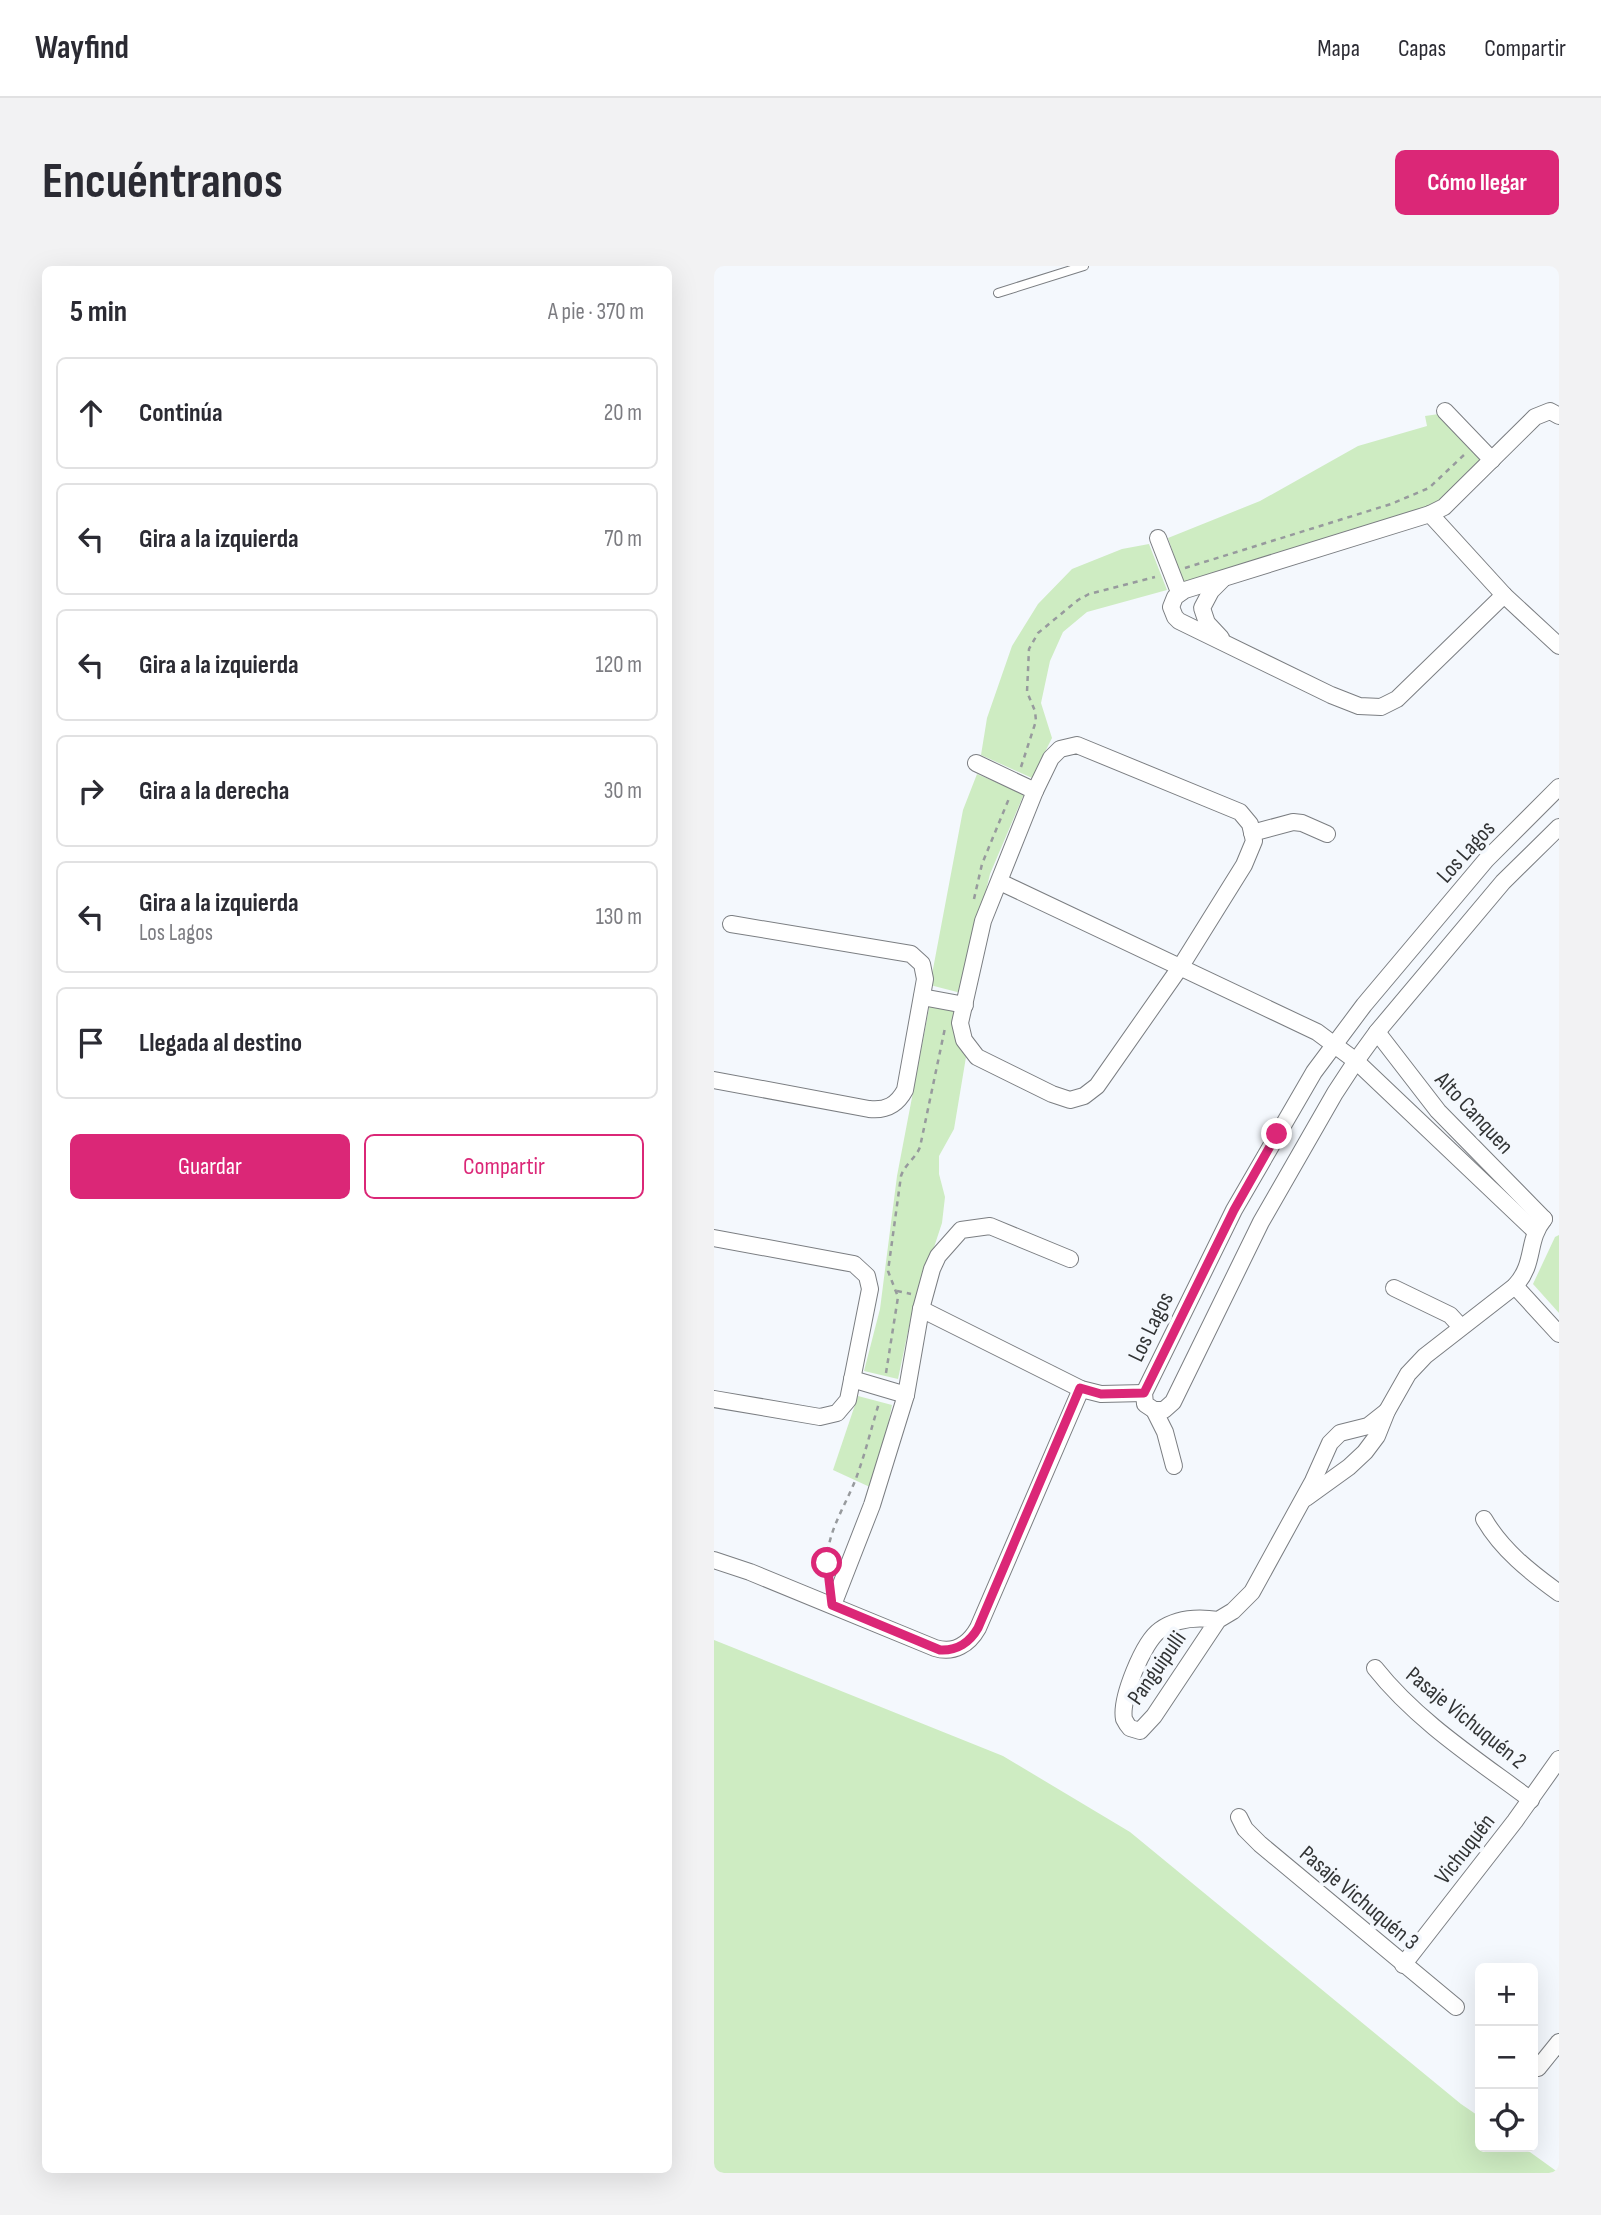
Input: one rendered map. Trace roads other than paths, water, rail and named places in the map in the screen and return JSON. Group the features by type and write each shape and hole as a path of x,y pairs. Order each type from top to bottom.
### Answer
{"street":[{"path":"1445,411 1492,460"},
{"path":"1504,595 1397,699 1381,707 1359,706 1331,695 1184,624 1175,617 1171,607 1172,601 1182,591 1430,514 1444,507 1535,416 1550,411 1559,416"},
{"path":"1430,514 1504,595 1559,646"},
{"path":"1158,538 1171,572 1182,591 1198,595 1207,623 1227,645"},
{"path":"1184,624 1196,620 1211,591 1225,577"},
{"path":"1077,745 1240,812 1250,824 1254,841 1244,865 1181,966 1097,1086 1084,1096 1070,1100 1052,1094 977,1057 964,1040 960,1023 983,921 1035,791 1051,758 1060,749 1077,745"},
{"path":"976,763 1035,791"},
{"name":"Los Lagos","path":"1559,787 1486,860 1364,1006 1314,1072 1234,1210 1144,1393 1145,1404 1154,1410 1164,1410 1173,1402 1261,1222 1356,1061 1377,1032 1503,882 1559,827"},
{"path":"1252,833 1293,822 1328,834"},
{"name":"Alto Canquen","path":"1000,882 1294,1019 1335,1044 1423,1127 1546,1223"},
{"path":"714,1080 869,1109 890,1107 905,1090 925,979 924,968 911,954 731,924"},
{"path":"922,997 964,1005"},
{"name":"Alto Canquen","path":"1377,1032 1438,1111 1546,1223"},
{"path":"1423,1127 1438,1111"},
{"name":"Panguipulli","path":"1301,1502 1365,1452 1377,1436 1387,1411 1408,1374 1425,1356 1525,1276 1546,1223"},
{"path":"832,1605 872,1505 906,1395 921,1309 937,1256 961,1230 990,1226 1070,1259"},
{"path":"714,1238 849,1263 863,1270 870,1289 852,1379 845,1405 837,1413 826,1418 714,1399"},
{"path":"1515,1286 1559,1334"},
{"path":"1394,1288 1450,1315 1461,1327"},
{"path":"921,1309 1080,1388 1101,1394 1144,1393"},
{"path":"1156,1371 1164,1383 1174,1386 1182,1382"},
{"path":"852,1379 906,1395"},
{"path":"714,1560 750,1572 940,1650 952,1650 969,1641 978,1628 1080,1388"},
{"path":"1154,1410 1165,1432 1174,1466"},
{"name":"Panguipulli","path":"1218,1620 1199,1617 1160,1630 1138,1660 1124,1704 1124,1720 1130,1728 1140,1731 1154,1716 1218,1620 1233,1611 1252,1592 1330,1443 1340,1433 1368,1426 1387,1411"},
{"path":"1484,1519 1494,1537 1514,1557 1559,1593"},
{"name":"Pasaje Vichuquén 2","path":"1375,1668 1391,1688 1423,1718 1531,1800"},
{"name":"Vichuquén","path":"1404,1965 1531,1800 1559,1759"},
{"name":"Pasaje Vichuquén 3","path":"1239,1817 1245,1829 1260,1844 1457,2007"},
{"path":"1538,2068 1559,2042"}],"lane":[{"path":"998,293 1084,266"}]}
